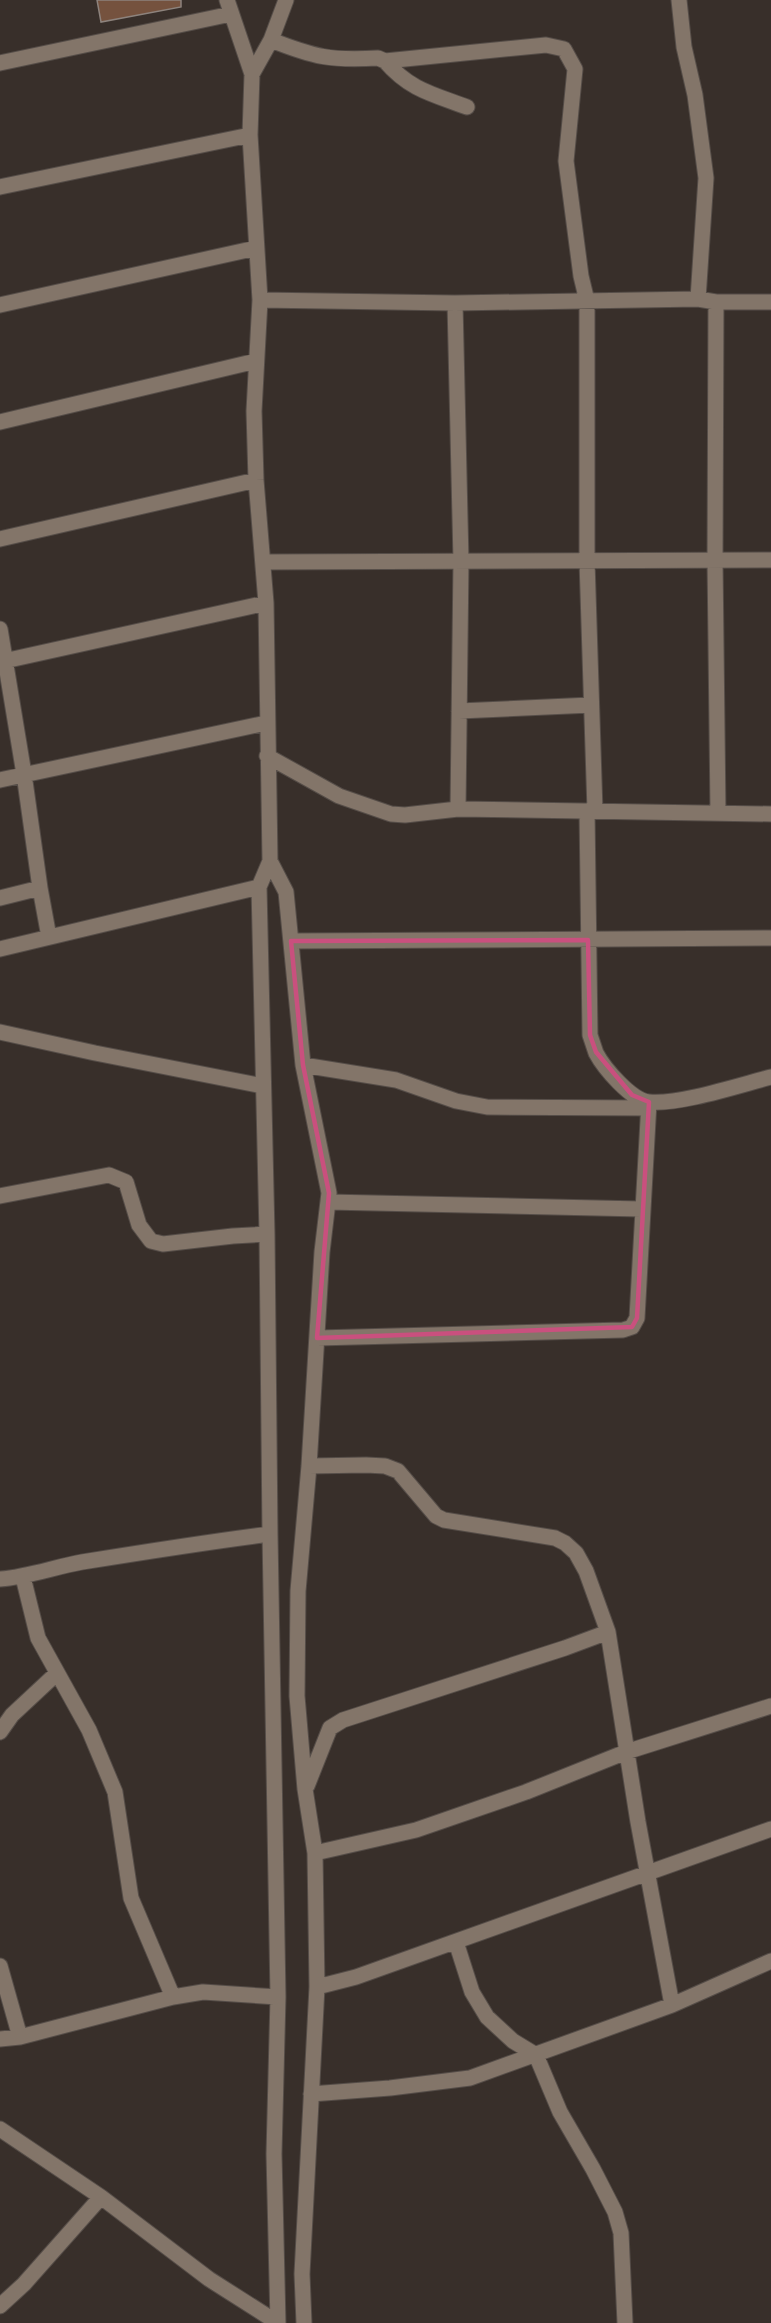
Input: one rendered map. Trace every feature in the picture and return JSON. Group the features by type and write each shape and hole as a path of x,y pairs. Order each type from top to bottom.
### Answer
{"street":[{"path":"252,74 271,40 286,0"},
{"path":"678,0 706,178 698,299"},
{"path":"0,63 229,7 252,74 250,135 260,300 254,411 256,480 266,603 266,723 270,861 286,892 303,1065 329,1193 322,1252 309,1466 298,1591 297,1696 305,1789 315,1853 316,1987 302,2274 304,2323"},
{"path":"271,40 305,54 327,59 378,58 385,61 414,88 467,107"},
{"path":"385,61 546,45 564,49 575,69 566,161 581,276 587,301 587,561 591,705 588,940 590,1035 596,1052 605,1066 632,1095 649,1105"},
{"path":"0,187 250,135"},
{"path":"0,305 256,248"},
{"path":"260,300 455,303 698,299 716,302 771,302"},
{"path":"716,302 715,560 718,813"},
{"path":"455,303 461,561 458,809"},
{"path":"0,422 256,361"},
{"path":"0,539 256,480"},
{"path":"263,562 771,560"},
{"path":"2,662 266,603"},
{"path":"0,629 2,662 24,774 40,888 50,937"},
{"path":"459,711 591,705"},
{"path":"0,780 266,723"},
{"path":"267,756 339,796 391,814 405,815 458,809 771,814"},
{"path":"270,861 258,887 267,1234 278,1997 274,2154 278,2323"},
{"path":"0,949 258,887"},
{"path":"0,898 40,888"},
{"path":"291,941 771,938"},
{"path":"0,1032 263,1086"},
{"path":"303,1065 396,1080 456,1101 487,1107 649,1105 771,1077"},
{"path":"317,1338 623,1330 632,1327 637,1318 641,1209 649,1105"},
{"path":"0,1196 109,1175 126,1182 139,1225 151,1241 164,1244 267,1234"},
{"path":"328,1202 641,1209"},
{"path":"309,1466 385,1466 398,1471 428,1508 444,1520 555,1538 576,1553 586,1571 608,1632 626,1752 672,2005"},
{"path":"0,1579 23,1577 71,1564 162,1548 270,1534"},
{"path":"23,1577 38,1638 89,1730 115,1792 131,1898 172,1997"},
{"path":"305,1789 330,1728 343,1720 554,1652 608,1632"},
{"path":"0,1732 12,1715 56,1674"},
{"path":"315,1853 416,1830 526,1792 626,1752 771,1706"},
{"path":"316,1987 356,1977 771,1829"},
{"path":"456,1942 472,1992 487,2017 513,2041 536,2055 560,2112 593,2169 619,2223 625,2323"},
{"path":"311,2094 390,2088 470,2078 672,2005 771,1961"},
{"path":"0,1966 20,2037"},
{"path":"0,2039 20,2037 172,1997 203,1992 278,1997"},
{"path":"0,2129 101,2197 209,2279 278,2323"},
{"path":"0,2306 24,2284 101,2197"}],"highlighted area":[{"path":"588,940 590,1035 596,1052 632,1095 649,1102 637,1318 632,1327 317,1338 329,1193 303,1065 291,941"}],"building":[{"path":"97,0 181,0 181,7 101,22"}]}
